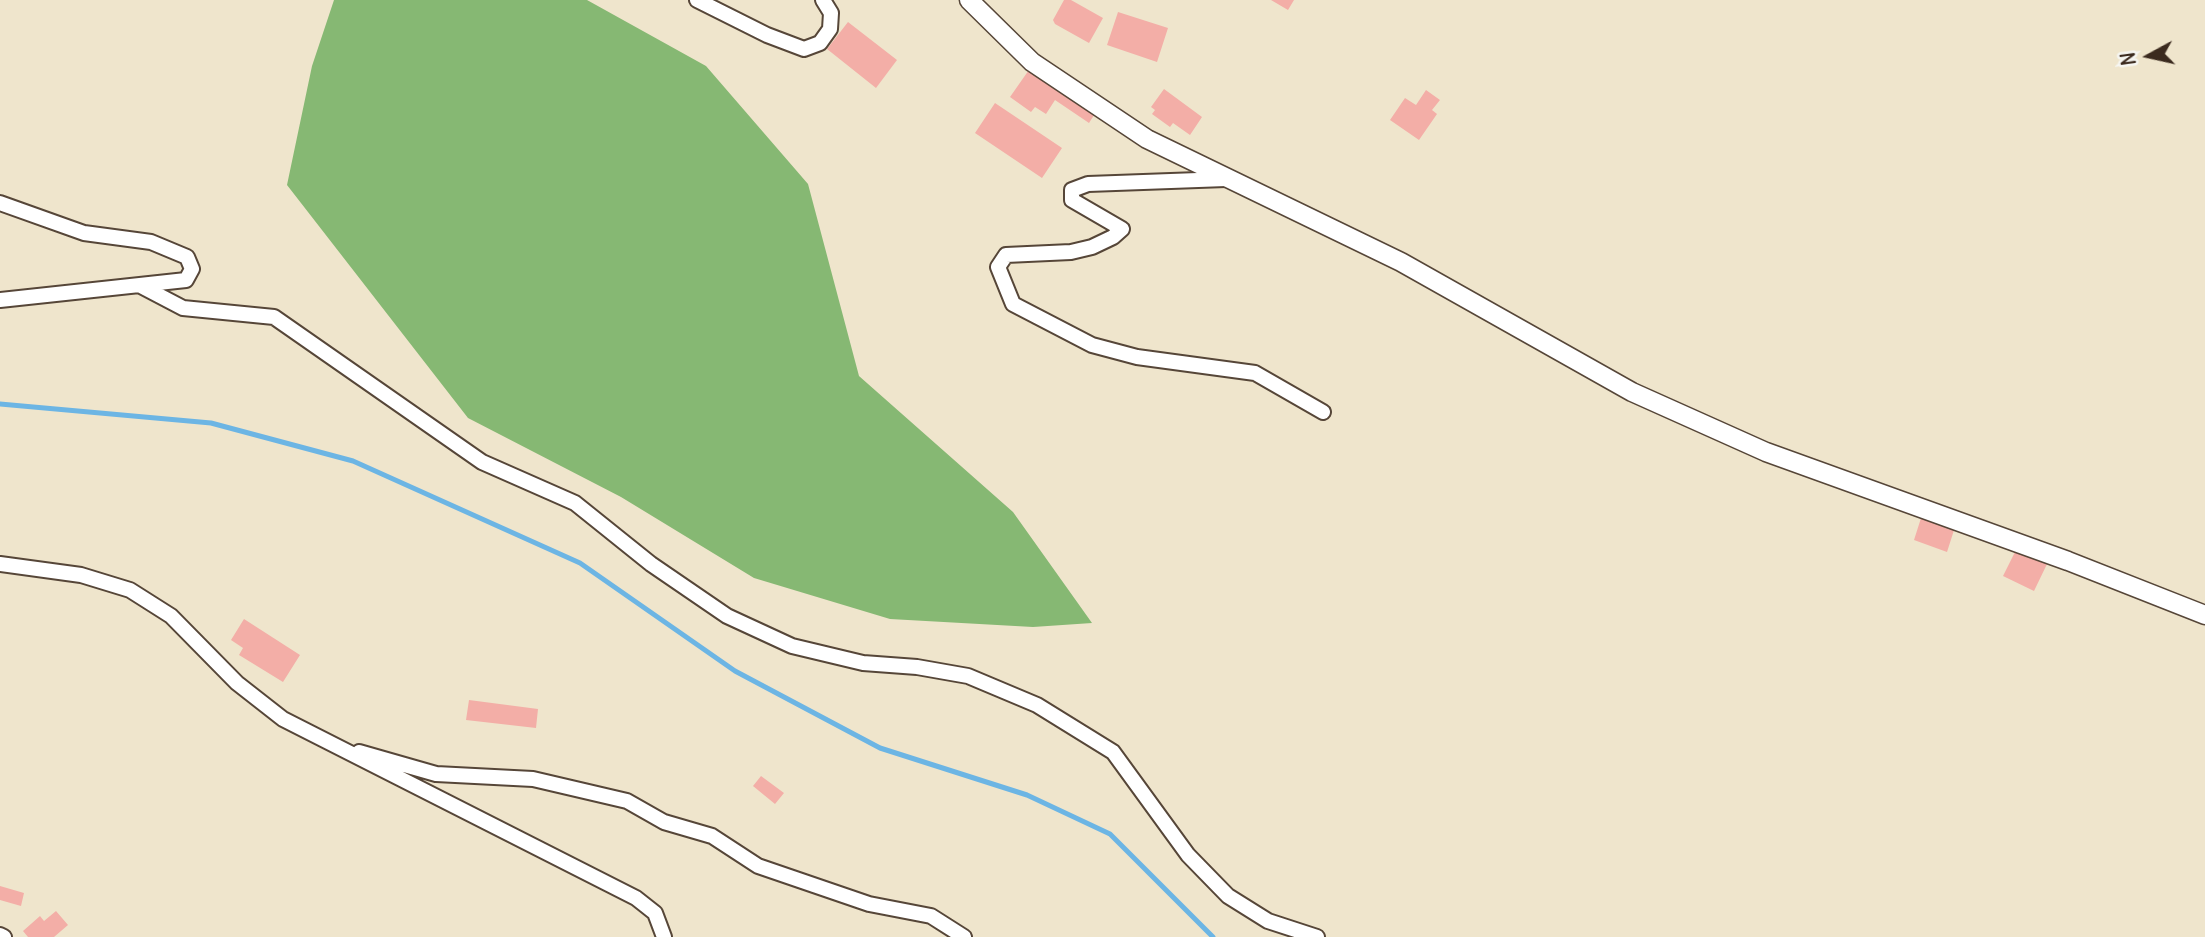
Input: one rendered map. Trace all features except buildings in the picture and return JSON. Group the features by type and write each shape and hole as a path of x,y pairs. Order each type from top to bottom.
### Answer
{"street":[{"path":"697,0 767,35 804,49 820,43 830,29 831,13 823,0"},
{"path":"969,0 1032,62 1147,139 1401,262 1582,366 1720,433 2068,561 2205,615"},
{"path":"1226,179 1088,184 1072,190 1072,200 1122,229 1113,237 1071,253 1006,256 998,267 1013,304 1052,327 1092,345 1137,358 1255,373 1323,412"},
{"path":"0,204 84,233 150,242 187,257 192,269 186,280 0,300"},
{"path":"141,286 183,308 274,317 482,462 575,503 651,564 727,616 792,646 863,663 917,667 968,676 1037,705 1113,752 1188,855 1228,896 1268,921 1317,937"},
{"path":"0,564 82,575 130,590 171,616 260,704 636,898 655,913 664,937"},
{"path":"341,748 381,756 436,775 533,779 627,801 664,822 712,836 758,866 869,904 931,916 964,937"}],"green space":[{"path":"334,0 587,0 706,66 808,184 859,376 1013,512 1092,623 1033,627 890,619 754,578 621,497 468,418 287,185 312,66"}],"waterway":[{"path":"0,404 211,423 353,461 580,563 735,671 880,748 1027,795 1110,834 1213,937"}]}
